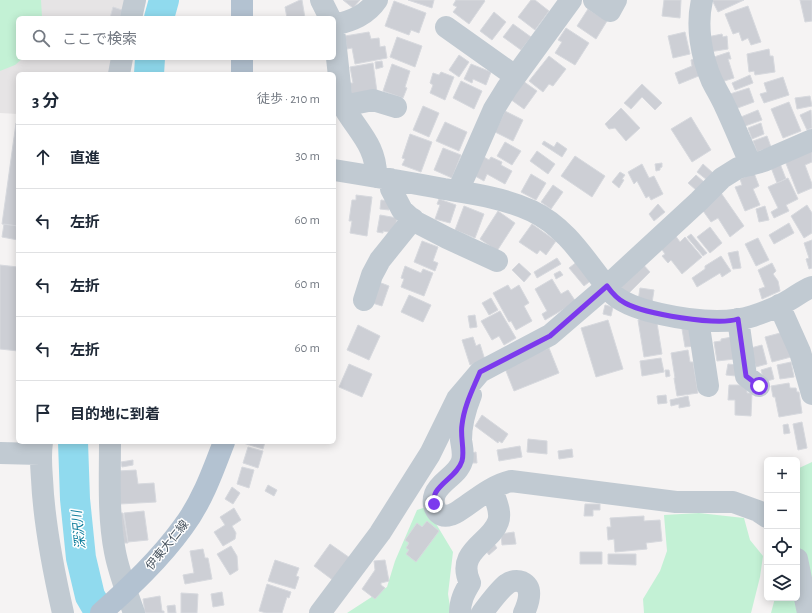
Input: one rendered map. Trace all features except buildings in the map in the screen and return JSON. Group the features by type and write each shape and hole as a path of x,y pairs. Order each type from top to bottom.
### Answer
{"main road":[{"path":"242,0 242,16"},
{"path":"242,60 242,72"},
{"name":"伊東大仁線","path":"101,613 150,566 184,527 210,480 223,444"}],"street":[{"path":"131,16 135,0"},
{"path":"321,0 329,16"},
{"path":"336,24 358,18 377,0"},
{"path":"594,0 610,11 616,0"},
{"path":"702,0 699,13 699,30 705,62 751,164"},
{"path":"458,191 494,109 561,3"},
{"path":"446,27 515,76"},
{"path":"336,47 343,106 346,113 372,150 376,167 391,189 402,210 413,219 447,238 497,261"},
{"path":"119,72 122,60"},
{"path":"343,106 373,100 396,106"},
{"path":"320,613 380,533 430,454 457,399 480,372 550,336 607,286 722,178 738,168 764,161 812,140"},
{"path":"336,170 505,200 533,211 556,226 584,255 612,294 624,303 648,311 698,320 716,321 738,319 753,316 779,305 812,286"},
{"path":"364,300 372,275 380,260 413,219"},
{"path":"779,305 800,352 812,394"},
{"path":"738,319 746,376 759,386"},
{"path":"698,320 708,386"},
{"path":"480,372 465,409 461,441 463,454 462,462 458,469 446,480 436,493 434,504 436,512 441,515 449,516 458,512 500,483 511,481 676,502 733,502 764,514"},
{"path":"110,444 110,506 114,543 123,593 134,613"},
{"path":"0,453 41,448 43,510 53,569 63,613"},
{"path":"460,613 460,606 464,594 470,583 466,576 467,564 475,548 494,530 499,521 499,511 492,489"},
{"path":"798,565 808,613"},
{"path":"482,613 507,584 513,581 524,583 529,589 529,599 524,613"}],"shaded area":[{"path":"0,0 131,0 127,16 16,16 16,60 118,60 115,72 16,72 16,114 0,113"}],"green space":[{"path":"0,0 41,0 42,16 16,16 16,60 21,60 15,65 0,71"},
{"path":"812,462 812,613 771,613 774,601 800,601 800,468"},
{"path":"426,507 453,552 448,594 451,613 347,613 387,587 395,561 417,510"},
{"path":"699,513 744,518 750,540 763,556 760,577 751,613 644,613 643,599 660,571 667,551 664,515"}],"waterway":[{"name":"深沢川","path":"160,16 164,0"},
{"name":"深沢川","path":"149,72 150,60"},
{"name":"深沢川","path":"73,444 75,499 81,558 90,596 100,613"}],"route":[{"path":"434,504 436,493 446,480 458,469 462,462 463,454 461,441 465,409 480,372 550,336 607,286 612,294 624,303 648,311 703,320 716,321 738,319 746,376 759,386"}]}
